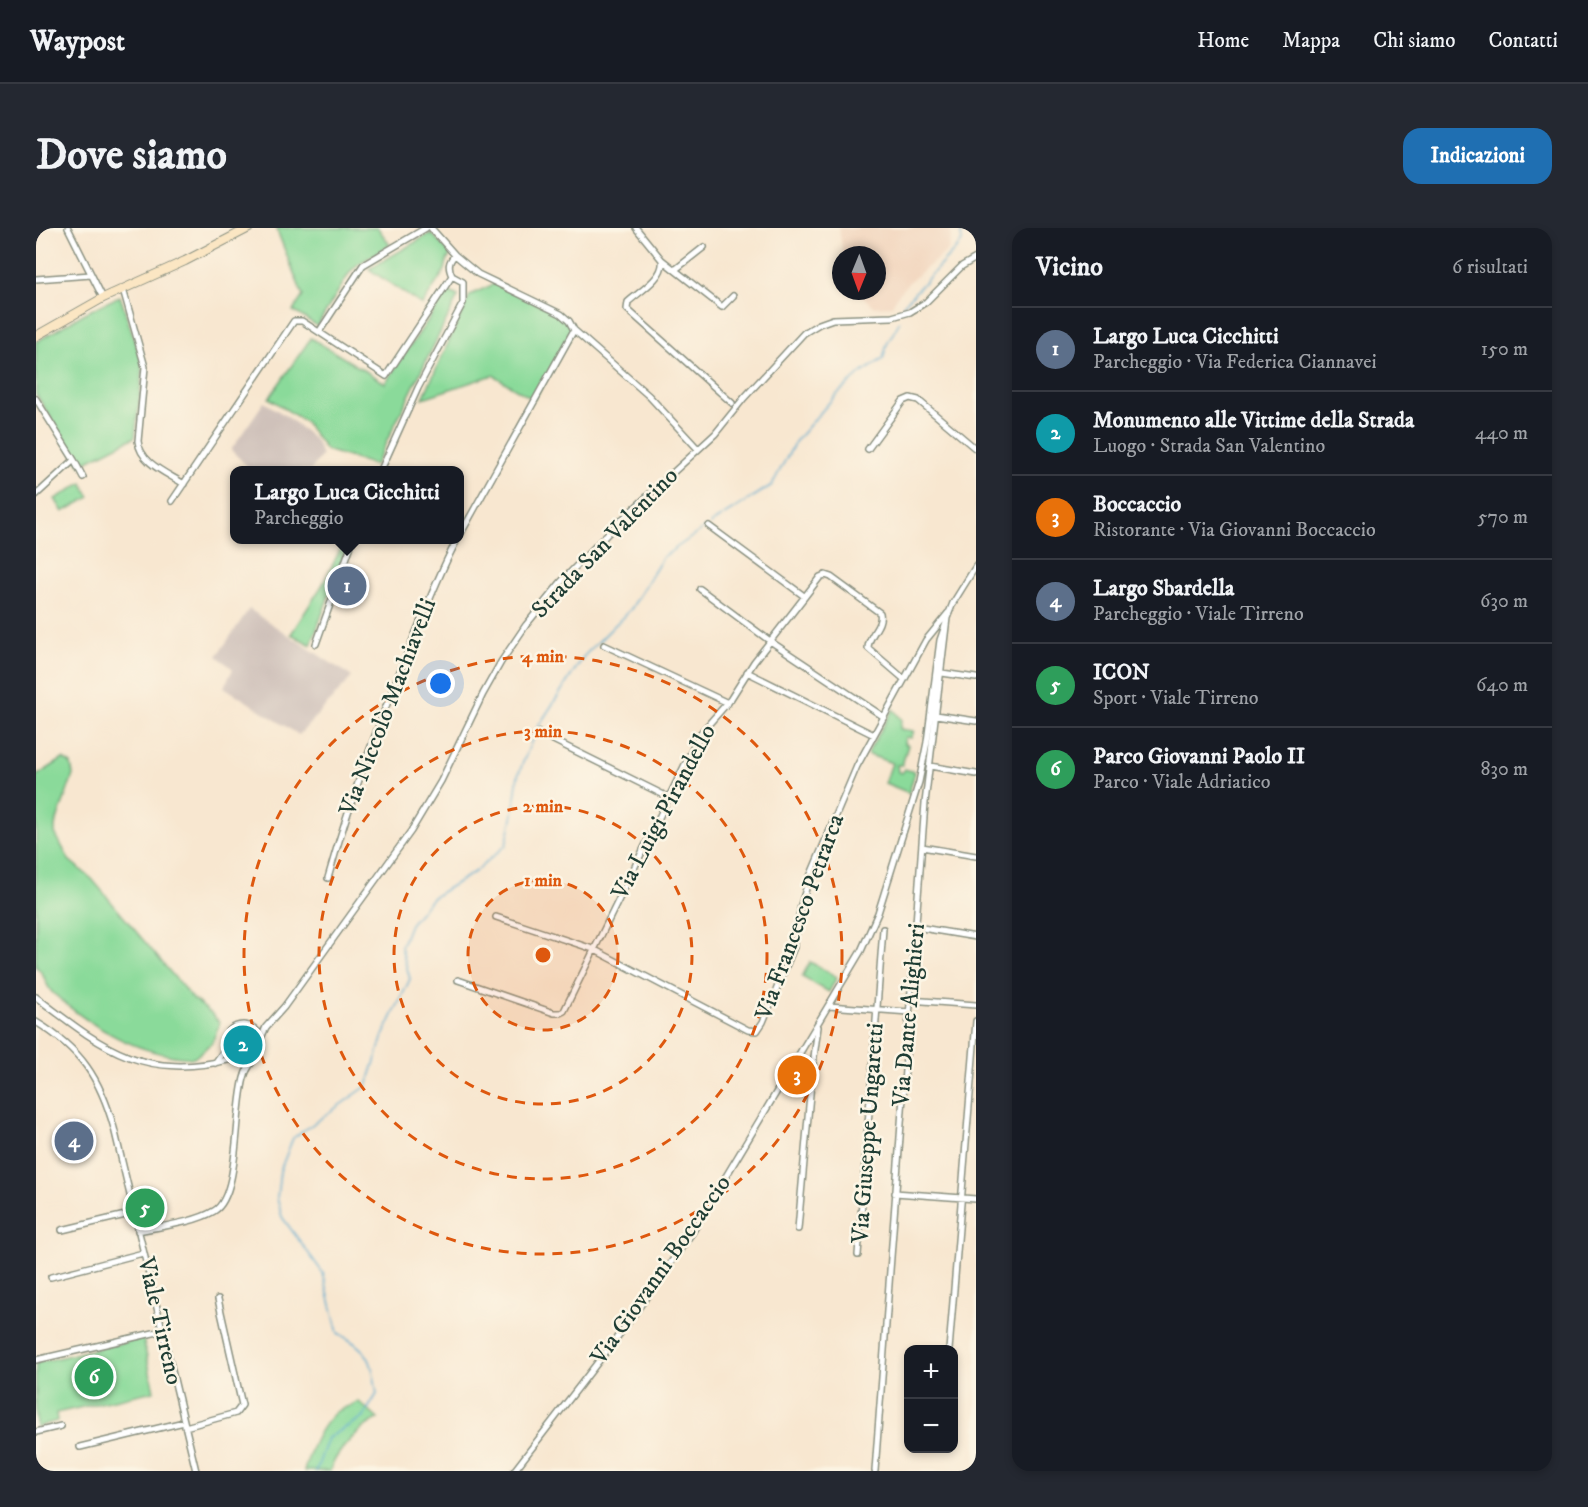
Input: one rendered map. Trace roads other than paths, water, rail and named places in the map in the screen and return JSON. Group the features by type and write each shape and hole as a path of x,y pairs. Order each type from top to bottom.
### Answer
{"street":[{"path":"68,228 103,298"},
{"path":"36,336 103,298 185,261 249,228"},
{"path":"319,332 363,265 426,228"},
{"path":"431,228 455,255 478,274 561,314 574,330 649,396 698,449"},
{"path":"636,228 662,260 722,307 733,296"},
{"path":"676,269 704,248"},
{"path":"383,466 418,387 463,303 463,282 452,276 449,265 455,255"},
{"name":"Strada San Valentino","path":"261,1038 420,817 444,776 488,684 522,630 556,586 599,542 719,430 744,398 809,329 837,319 886,317 910,312 929,300 966,264 976,258"},
{"path":"662,260 663,265 660,272 628,302 626,308 732,403"},
{"path":"36,279 91,275"},
{"path":"172,501 293,322 300,320 386,376 452,276"},
{"path":"123,289 145,367 139,449 145,458 184,484"},
{"path":"464,526 574,330"},
{"path":"868,450 903,401 908,398 918,400 976,448"},
{"path":"36,399 83,477"},
{"path":"36,495 74,460"},
{"path":"710,526 804,596"},
{"path":"316,644 352,544"},
{"name":"Via Niccolò Machiavelli","path":"328,878 344,822 392,690 436,580 455,544"},
{"name":"Via Dante Alighieri","path":"875,1471 909,1012 930,766 946,623 949,611 976,567"},
{"name":"Via Luigi Pirandello","path":"458,980 560,1013 565,1008 592,949 701,732 728,703 747,672 820,577 828,576 877,611 881,618 869,640 868,648 904,679"},
{"path":"700,589 770,641 884,717"},
{"name":"Via Francesco Petrarca","path":"592,949 749,1031 758,1030 794,947 801,905 811,874 855,771 928,638 949,611"},
{"name":"Via Giovanni Boccaccio","path":"514,1471 692,1233 855,963 872,927 916,794 927,742 940,640 946,623"},
{"path":"604,645 728,703"},
{"path":"747,672 874,735"},
{"path":"942,673 976,678"},
{"path":"936,715 976,721"},
{"path":"539,733 668,797"},
{"path":"930,766 976,774"},
{"path":"922,847 976,856"},
{"path":"496,917 592,949"},
{"path":"916,927 976,937"},
{"name":"Via Giuseppe Ungaretti","path":"858,1255 883,929"},
{"path":"36,997 90,1038 139,1060 173,1067 231,1059 248,1062 254,1059"},
{"path":"910,1000 976,1005"},
{"path":"829,1006 909,1012"},
{"path":"949,1345 976,1021"},
{"name":"Viale Tirreno","path":"36,1022 66,1042 90,1069 100,1087 110,1115 195,1471"},
{"path":"231,1059 225,1049 225,1038 232,1029 243,1025 254,1029 266,1028"},
{"path":"798,1229 818,1026"},
{"path":"138,1231 202,1216 215,1211 223,1204 231,1179 244,1075 261,1050 261,1038 254,1029"},
{"path":"215,1063 225,1049"},
{"path":"239,1062 244,1075"},
{"path":"895,1193 976,1199"},
{"path":"62,1230 134,1213"},
{"path":"51,1277 143,1253"},
{"path":"80,1447 236,1413 242,1405 218,1299"},
{"path":"36,1360 162,1331"},
{"path":"36,1432 61,1426"}],"waterway":[{"path":"903,305 962,242 960,228"},
{"path":"710,524 772,485 795,442 834,397 860,374 883,359 887,344 900,321"},
{"path":"316,1471 328,1438 363,1417 377,1394 368,1357 357,1345 338,1333 323,1273 282,1217 277,1198 280,1171 293,1138 367,1086 383,1036 410,979 401,947 410,924 432,898 476,871 506,845 518,775 536,730 584,656 631,609 663,557 706,527"}],"place":[{"name":"Largo Luca Cicchitti","path":"347,586"},
{"name":"Monumento alle Vittime della Strada","path":"243,1045"},
{"name":"Boccaccio","path":"797,1075"},
{"name":"Largo Sbardella","path":"74,1141"},
{"name":"ICON","path":"145,1208"},
{"name":"Parco Giovanni Paolo II","path":"94,1377"}]}
